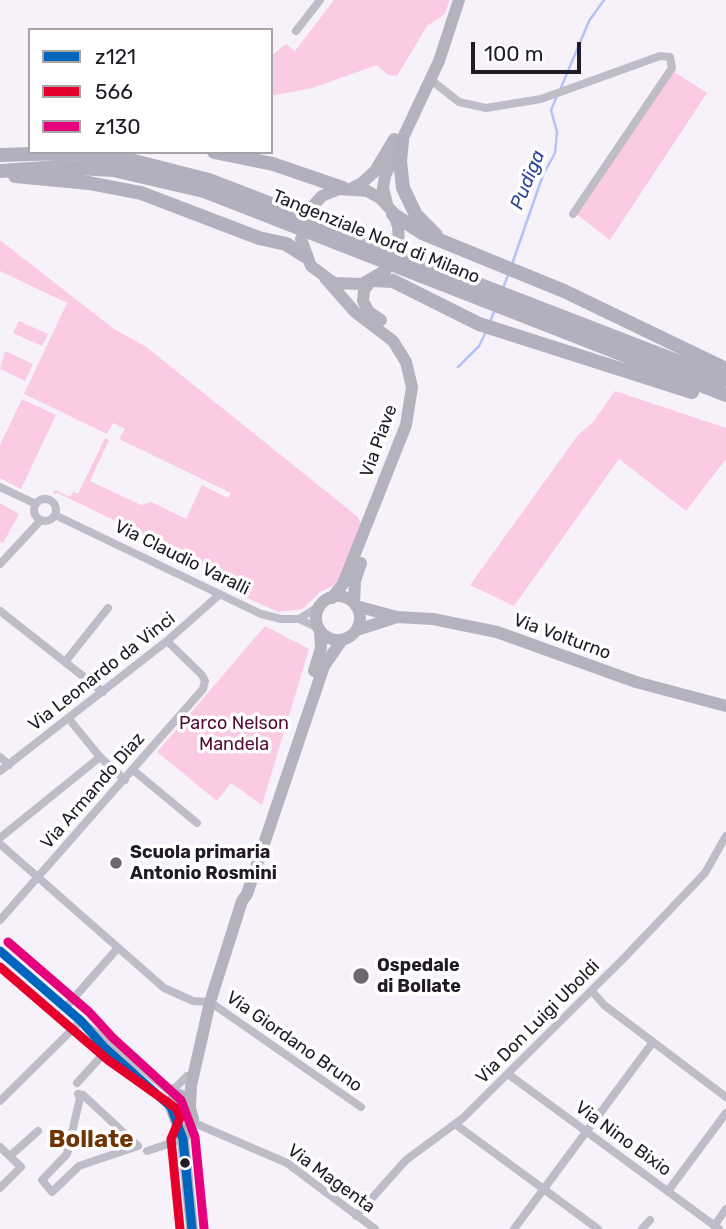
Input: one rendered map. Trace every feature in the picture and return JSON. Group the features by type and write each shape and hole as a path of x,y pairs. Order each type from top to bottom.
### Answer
{"highway":[{"path":"402,141 400,174 409,202 427,228 446,243"},
{"name":"Tangenziale Nord di Milano","path":"0,155 28,153"},
{"name":"Tangenziale Nord di Milano","path":"68,154 103,155 179,171 274,202 488,295"},
{"path":"224,154 273,164 347,188"},
{"name":"Tangenziale Nord di Milano","path":"0,173 89,168 177,183 488,295 726,396"},
{"path":"0,173 124,188 178,205 258,238 286,244 305,256"},
{"path":"390,209 418,232 596,305 726,369"},
{"path":"371,281 393,281 479,324 726,403"},
{"name":"Tangenziale Nord di Milano","path":"503,301 726,380"}],"street":[{"path":"296,31 320,0"},
{"path":"311,208 326,194 347,188 372,174 388,151 433,57 453,0"},
{"path":"399,243 384,181 431,80 459,0"},
{"path":"431,80 459,102 476,107 503,106 551,96 660,55 668,56 673,62 670,71 573,214"},
{"path":"347,188 371,192 390,209"},
{"path":"302,239 305,256"},
{"name":"Via Piave","path":"305,256 355,312 393,341 406,362 412,387 406,425 343,584 326,601"},
{"path":"325,278 348,285 371,281 386,270"},
{"name":"Via Piave","path":"355,605 356,574 420,400 416,368 406,344 363,303 363,291 371,281"},
{"path":"0,486 36,504"},
{"path":"42,500 50,500 55,505 55,515 49,520 41,520 36,515 36,504 42,500"},
{"name":"Via Claudio Varalli","path":"55,515 272,617 299,619 319,629"},
{"path":"0,564 41,520"},
{"name":"Via Leonardo da Vinci","path":"0,771 167,641 220,594"},
{"path":"192,1229 183,1139 209,1002 324,666 342,640 357,630 360,618 355,605 342,597 326,601 299,619"},
{"path":"242,901 241,892 250,861 320,654 316,618 326,601"},
{"name":"Via Volturno","path":"355,605 397,617 445,621 497,632 636,682 720,701 726,706"},
{"path":"65,662 108,608"},
{"path":"0,611 103,692"},
{"name":"Via Volturno","path":"357,630 397,617"},
{"path":"319,629 330,638 342,640"},
{"name":"Via Armando Diaz","path":"0,920 203,689 205,681 167,641"},
{"path":"69,719 100,757 125,780"},
{"path":"0,757 9,765"},
{"path":"0,838 100,757"},
{"path":"133,770 197,823"},
{"name":"Via Don Luigi Uboldi","path":"356,1216 406,1160 456,1124 592,991 705,873 726,836"},
{"path":"0,844 170,992 193,1001 209,1002"},
{"path":"65,1008 117,948"},
{"path":"0,951 173,1097 186,1124"},
{"path":"592,991 604,1005 726,1097"},
{"path":"173,1097 187,1076 202,1015 209,1002"},
{"name":"Via Giordano Bruno","path":"209,1002 360,1107"},
{"path":"81,1021 107,1050 190,1106"},
{"path":"0,1101 81,1021"},
{"path":"514,1229 653,1042"},
{"path":"77,1083 107,1050"},
{"name":"Via Nino Bixio","path":"508,1074 717,1227"},
{"path":"78,1094 83,1094 138,1146 79,1166 52,1192 42,1180 67,1154 80,1098 78,1094"},
{"path":"668,1191 726,1113"},
{"name":"Via Magenta","path":"186,1124 288,1163 375,1229"},
{"path":"456,1124 598,1229"},
{"path":"10,1157 38,1131"},
{"path":"147,1151 183,1139"},
{"path":"0,1147 21,1167 0,1188"},
{"path":"717,1227 726,1209"},
{"path":"642,1229 650,1220"}],"green space":[{"path":"334,0 449,0 445,14 427,26 397,76 388,75 377,65 312,88 273,96 273,54 286,44 295,51"},
{"path":"673,71 707,93 610,240 576,214"},
{"path":"0,240 114,329 145,346 358,517 362,526 341,577 333,586 320,592 303,609 278,612 212,582 208,566 58,493 53,494 55,490 70,497 73,492 78,494 105,438 109,440 90,481 141,505 151,502 186,519 202,485 228,498 231,493 119,439 125,429 113,423 107,434 24,394 67,303 0,271"},
{"path":"19,321 48,334 42,346 13,333"},
{"path":"5,351 33,364 25,381 0,369"},
{"path":"615,391 726,428 726,459 686,511 619,459 514,606 470,585 578,435 593,422"},
{"path":"22,399 56,415 21,489 0,478 0,445"},
{"path":"0,503 19,514 3,543 0,541"},
{"name":"Parco Nelson Mandela","path":"265,626 309,649 262,805 231,783 217,801 157,752"}],"waterway":[{"name":"Pudiga","path":"560,90 589,21 604,0"},
{"name":"Pudiga","path":"512,264 543,175 555,153 557,132 551,110 557,96"},
{"name":"Pudiga","path":"502,290 509,273"},
{"name":"Pudiga","path":"490,322 495,309"},
{"name":"Pudiga","path":"458,367 479,346 486,332"}],"transit line":[{"name":"z130","path":"8,942 89,1012 113,1038 181,1100 195,1137 204,1228"},
{"name":"z121","path":"0,951 81,1021 104,1047 171,1107 183,1139 192,1229"},
{"name":"566","path":"0,967 108,1060 177,1109 180,1118 171,1139 180,1229"}],"place":[{"name":"Scuola primaria Antonio Rosmini","path":"116,863"},
{"name":"Ospedale di Bollate","path":"361,976"}],"district":[{"name":"Bollate","path":"91,1140"}]}
